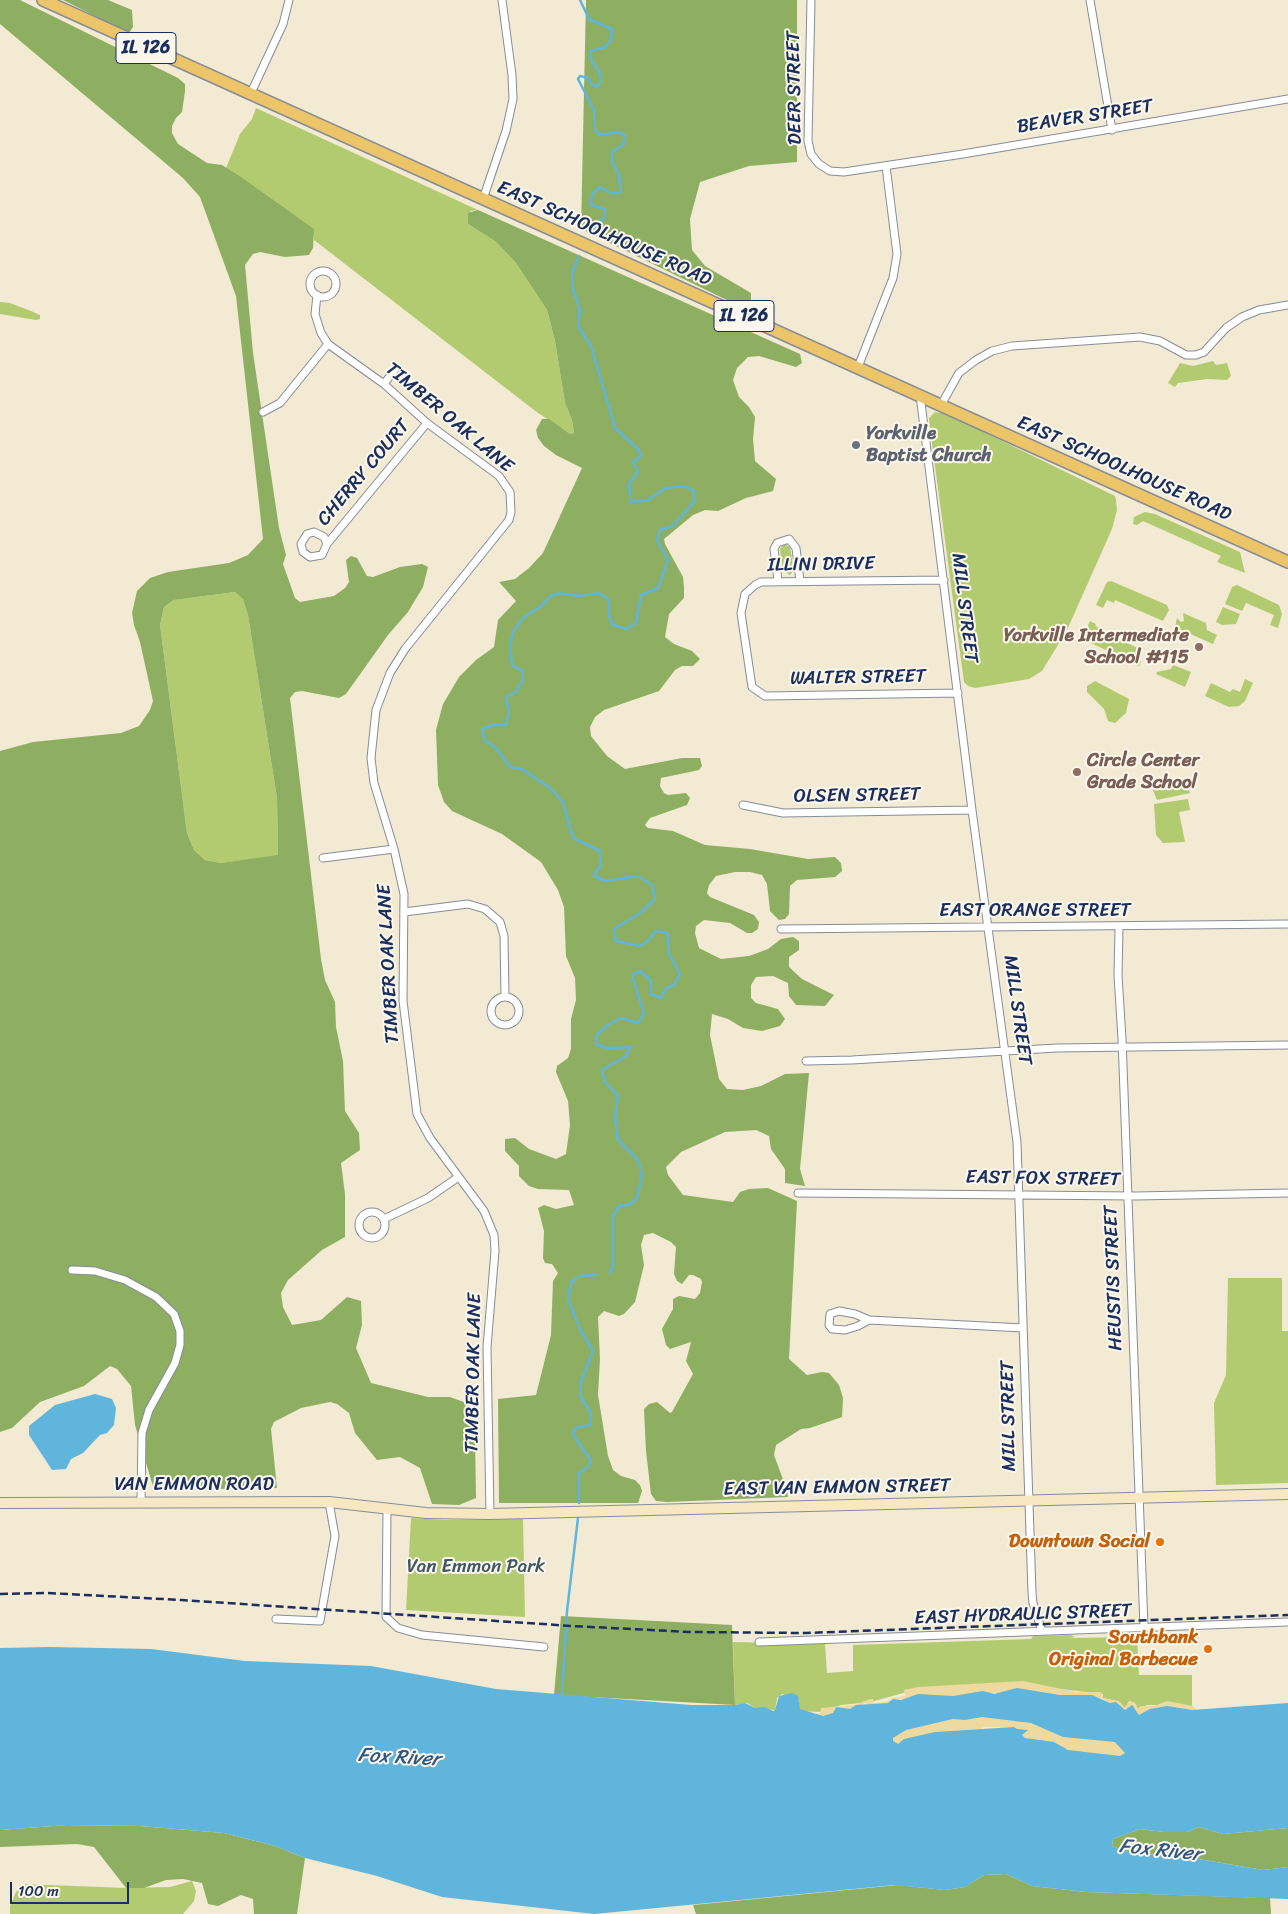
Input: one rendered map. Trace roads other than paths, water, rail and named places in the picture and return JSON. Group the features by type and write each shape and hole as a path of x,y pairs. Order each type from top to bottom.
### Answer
{"main road":[{"name":"EAST SCHOOLHOUSE ROAD","path":"43,0 250,95 920,395 1129,492 1288,562"}],"street":[{"path":"250,95 283,24 289,0"},
{"path":"483,199 506,131 512,99 512,75 502,0"},
{"name":"DEER STREET","path":"811,0 808,141 811,154 819,164 830,171 844,172 886,166"},
{"path":"1090,0 1112,130"},
{"name":"BEAVER STREET","path":"886,166 1112,130 1288,99"},
{"path":"858,367 893,278 897,254 886,166"},
{"path":"263,412 280,403 328,344 321,334 315,314 317,295"},
{"path":"942,405 959,373 992,350 1012,346 1140,337 1160,341 1186,355 1196,355 1204,352 1226,328 1242,317 1259,310 1288,305"},
{"name":"TIMBER OAK LANE","path":"328,344 384,384 427,423 499,476 510,492 511,512 509,520 405,649 381,690 376,710 371,758 374,783 394,849 404,894 403,1001 417,1114 423,1128 457,1178 484,1211 494,1235 495,1252 487,1353 490,1514"},
{"path":"384,384 396,368"},
{"name":"MILL STREET","path":"920,395 972,810 1017,1142 1033,1603 1042,1630"},
{"name":"CHERRY COURT","path":"327,544 427,423"},
{"path":"778,580 774,549 777,543 789,539 796,548 800,581"},
{"name":"ILLINI DRIVE","path":"759,692 752,687 741,613 742,600 755,585 778,580 944,580"},
{"name":"WALTER STREET","path":"759,692 766,696 958,693"},
{"name":"OLSEN STREET","path":"743,805 783,813 972,810"},
{"path":"323,858 394,849"},
{"path":"404,912 468,904 486,909 500,922 504,936 504,997"},
{"name":"EAST ORANGE STREET","path":"781,929 1118,928 1288,924"},
{"name":"HEUSTIS STREET","path":"1118,928 1118,976 1144,1627"},
{"path":"504,997 516,1003 518,1010 514,1022 504,1025 494,1020 491,1010 497,1000 504,997"},
{"path":"806,1061 852,1060 1006,1050 1288,1045"},
{"path":"384,1219 428,1198 457,1178"},
{"name":"EAST FOX STREET","path":"798,1193 1128,1196 1288,1193"},
{"path":"72,1270 95,1272 125,1280 156,1296 174,1314 180,1331 180,1345 175,1363 148,1410 142,1433 141,1503"},
{"path":"869,1320 845,1330 832,1329 829,1324 830,1314 839,1311 855,1314 869,1320 1023,1328"},
{"name":"EAST VAN EMMON STREET","path":"387,1509 426,1513 490,1514 1288,1494"},
{"name":"VAN EMMON ROAD","path":"0,1502 329,1502 366,1504 387,1509"},
{"path":"276,1619 320,1622 336,1536 329,1502"},
{"path":"387,1509 386,1618 398,1628 422,1634 544,1647"},
{"name":"EAST HYDRAULIC STREET","path":"759,1642 1288,1622"}],"water":[{"path":"95,1394 112,1399 116,1408 114,1425 107,1433 100,1435 83,1453 71,1459 66,1469 52,1470 29,1435 29,1426 55,1405"},
{"name":"Fox River","path":"0,1648 151,1649 245,1661 371,1666 496,1689 691,1705 735,1705 745,1703 755,1708 765,1707 773,1711 779,1696 792,1693 798,1696 800,1709 823,1716 833,1713 836,1707 850,1709 856,1705 888,1703 893,1699 901,1700 918,1694 953,1696 983,1691 994,1694 1017,1688 1060,1695 1092,1695 1110,1703 1116,1702 1125,1710 1132,1705 1139,1715 1150,1709 1167,1706 1192,1710 1288,1703 1288,1828 1223,1834 1199,1827 1187,1832 1140,1829 1113,1839 1112,1846 1131,1853 1193,1858 1263,1870 1288,1867 1288,1899 1086,1892 1032,1886 1006,1874 984,1875 965,1887 945,1890 895,1885 594,1914 442,1897 377,1876 305,1858 275,1846 224,1833 140,1826 67,1825 0,1830","holes":["982,1717 1031,1723 1063,1737 1115,1742 1125,1753 1120,1756 1068,1750 1054,1742 1025,1738 1022,1735 1028,1730 1014,1727 935,1732 904,1739 898,1744 893,1741 893,1738 906,1730 953,1719 965,1720"]}],"waterway":[{"path":"580,0 589,19 612,29 611,40 605,47 590,51 592,62 599,71 601,80 597,87 591,84 588,78 580,76 578,79 594,110 595,129 599,135 616,132 625,135 623,145 612,152 612,162 619,175 621,193 610,193 600,187 592,194 591,205 605,209 604,218 589,233"},
{"path":"579,256 572,273 573,289 580,310 578,326 591,346 615,428 638,449 641,456 633,462 638,472 629,484 631,502 649,500 665,488 684,486 694,491 694,502 673,526 660,530 657,540 668,560 658,588 641,595 636,623 627,629 613,625 609,616 609,600 599,593 579,596 560,593 551,596 540,607 524,617 513,632 510,645 512,665 522,671 523,679 516,692 506,697 509,712 506,725 493,725 482,729 485,741 496,748 510,767 522,769 550,788 563,802 573,838 600,851 601,864 594,876 605,881 638,876 652,885 655,899 640,913 614,929 616,941 640,946 648,941 656,931 667,933 669,954 680,974 674,985 666,988 661,998 651,994 651,981 640,971 632,975 644,1014 638,1023 621,1018 608,1025 597,1035 596,1044 606,1048 630,1047 626,1056 602,1070 605,1082 618,1096 615,1117 618,1140 638,1160 642,1175 637,1198 631,1204 619,1206 613,1216 613,1266 610,1273"},
{"path":"579,1503 579,1473 587,1468 591,1461 572,1433 576,1428 590,1425 591,1413 580,1396 581,1382 593,1351 580,1329 568,1299 571,1283 579,1276 597,1275"},
{"path":"562,1696 567,1611 578,1518"}],"railway":[{"path":"0,1594 48,1593 182,1600 690,1632 805,1633 1288,1615"}],"place":[{"name":"Yorkville Baptist Church","path":"856,445"},
{"name":"Yorkville Intermediate School #115","path":"1199,647"},
{"name":"Circle Center Grade School","path":"1077,772"},
{"name":"Downtown Social","path":"1160,1542"},
{"name":"Southbank Original Barbecue","path":"1208,1649"}],"park label":[{"name":"Van Emmon Park","path":"476,1567"}]}
